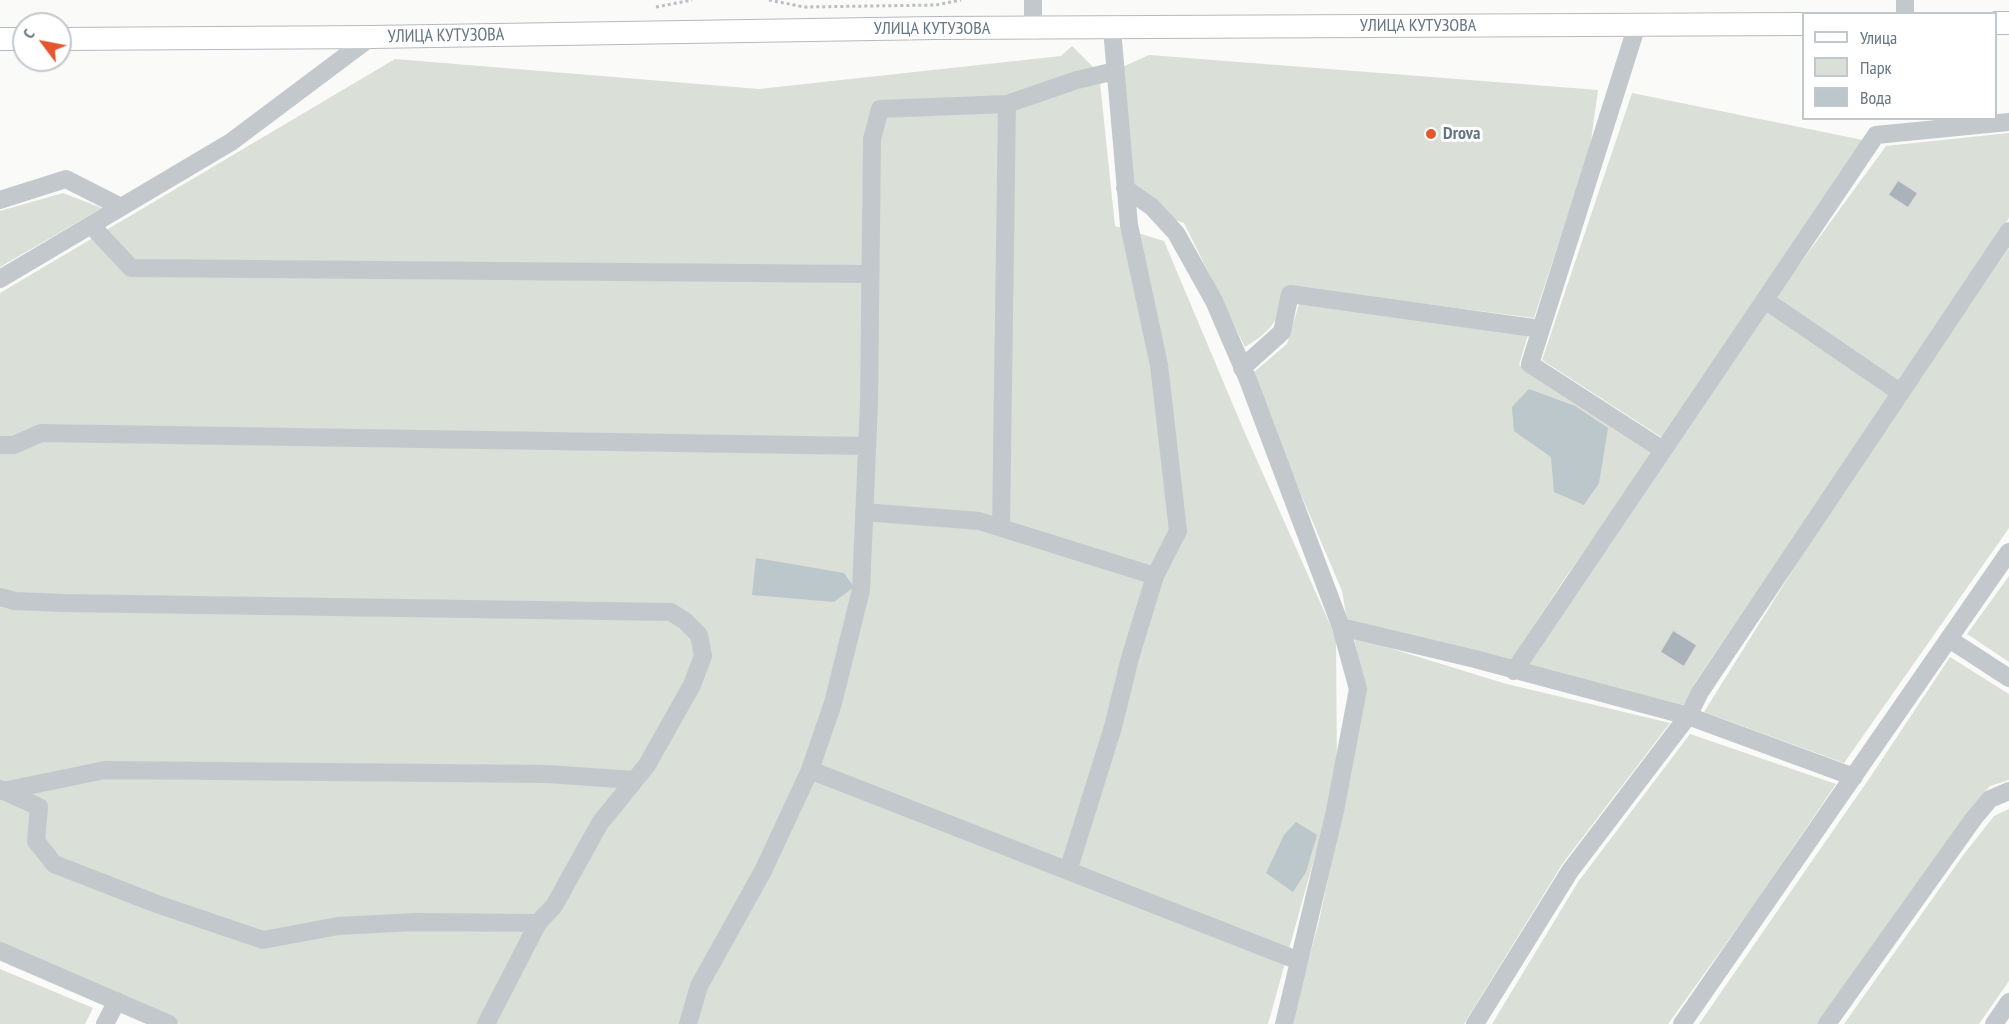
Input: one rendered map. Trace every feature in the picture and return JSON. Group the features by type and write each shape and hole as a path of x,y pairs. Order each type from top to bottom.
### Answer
{"main road":[{"name":"УЛИЦА КУТУЗОВА","path":"72,39 371,37 936,28 1033,30 1802,24"}],"street":[{"path":"1033,0 1033,30"},
{"path":"1637,25 1530,364 1663,450"},
{"path":"1068,871 1113,727 1130,658 1155,576 1178,531 1159,366 1128,225 1112,28"},
{"path":"0,279 231,142 371,37"},
{"path":"688,1024 699,986 763,871 810,770 833,703 861,590 867,446 872,139 880,109 1007,104 1077,80 1115,71"},
{"path":"1001,528 1007,104"},
{"path":"1514,671 1876,135 2009,122"},
{"path":"0,200 66,179 121,207"},
{"path":"1125,188 1152,207 1176,232 1214,302 1242,368 1341,627 1358,689 1335,812 1284,1024"},
{"path":"91,225 131,268 870,274"},
{"path":"1475,1024 1570,872 1688,716 1700,692 2009,231"},
{"path":"1242,368 1282,332 1290,294 1541,329"},
{"path":"1765,300 1900,393"},
{"path":"0,446 14,445 41,433 867,446"},
{"path":"864,512 979,521 1155,576"},
{"path":"1682,1024 2009,552"},
{"path":"0,597 15,601 75,603 671,612 685,621 699,635 703,656 692,685 647,765 600,823 554,906 538,923 486,1024"},
{"path":"1341,627 1475,659 1688,716 1854,777"},
{"path":"1949,639 2009,678"},
{"path":"1,790 105,770 547,774 634,780"},
{"path":"810,770 1299,961"},
{"path":"1,790 39,807 36,841 54,864 157,904 263,940 338,926 415,922 538,923"},
{"path":"1827,1024 1974,818 1990,799 2009,791"},
{"path":"0,951 169,1024"},
{"path":"105,1024 117,1000"},
{"path":"1994,1024 2009,1002"}],"path":[{"path":"656,7 692,0"},
{"path":"769,0 804,8 936,5 961,0"}],"green space":[{"path":"1072,46 1099,73 1115,226 1164,241 1244,431 1336,638 1337,777 1268,1024 180,1024 0,943 0,293 395,59 759,89 1061,56"},
{"path":"1149,55 1598,90 1590,148 1534,318 1286,286 1278,315 1270,328 1245,347 1184,223 1135,206 1120,68"},
{"path":"1632,93 1863,140 1661,437 1542,360"},
{"path":"2009,133 2009,218 1900,385 1775,298 1886,146"},
{"path":"63,193 102,208 0,267 0,211"},
{"path":"2009,248 2009,528 1844,763 1704,712 1819,528"},
{"path":"1299,304 1528,335 1519,365 1655,451 1563,581 1508,665 1347,620 1342,591 1280,445 1254,372 1287,344"},
{"path":"1767,310 1890,395 1694,684 1681,709 1525,667"},
{"path":"2009,576 2009,662 1967,634"},
{"path":"1354,637 1503,683 1670,723 1563,863 1464,1024 1291,1024 1319,921 1349,782 1364,687"},
{"path":"1950,657 2009,694 2009,780 1990,786 1968,811 1820,1024 1699,1024 1873,773"},
{"path":"1690,734 1836,784 1753,906 1668,1024 1492,1024 1578,882"},
{"path":"2009,809 2009,981 1979,1024 1844,1024 1964,854 1994,816"},
{"path":"0,969 93,1008 85,1024 0,1024"}],"water":[{"path":"1529,389 1575,406 1608,428 1599,483 1584,505 1554,492 1551,457 1514,431 1512,407"},
{"path":"756,558 844,573 854,587 834,602 752,595"},
{"path":"1296,822 1317,835 1306,872 1293,892 1266,873 1284,835"}],"building":[{"path":"1898,180 1918,193 1908,208 1888,195"},
{"path":"1673,630 1697,645 1684,667 1660,652"}],"place":[{"name":"Drova","path":"1431,134"}]}
